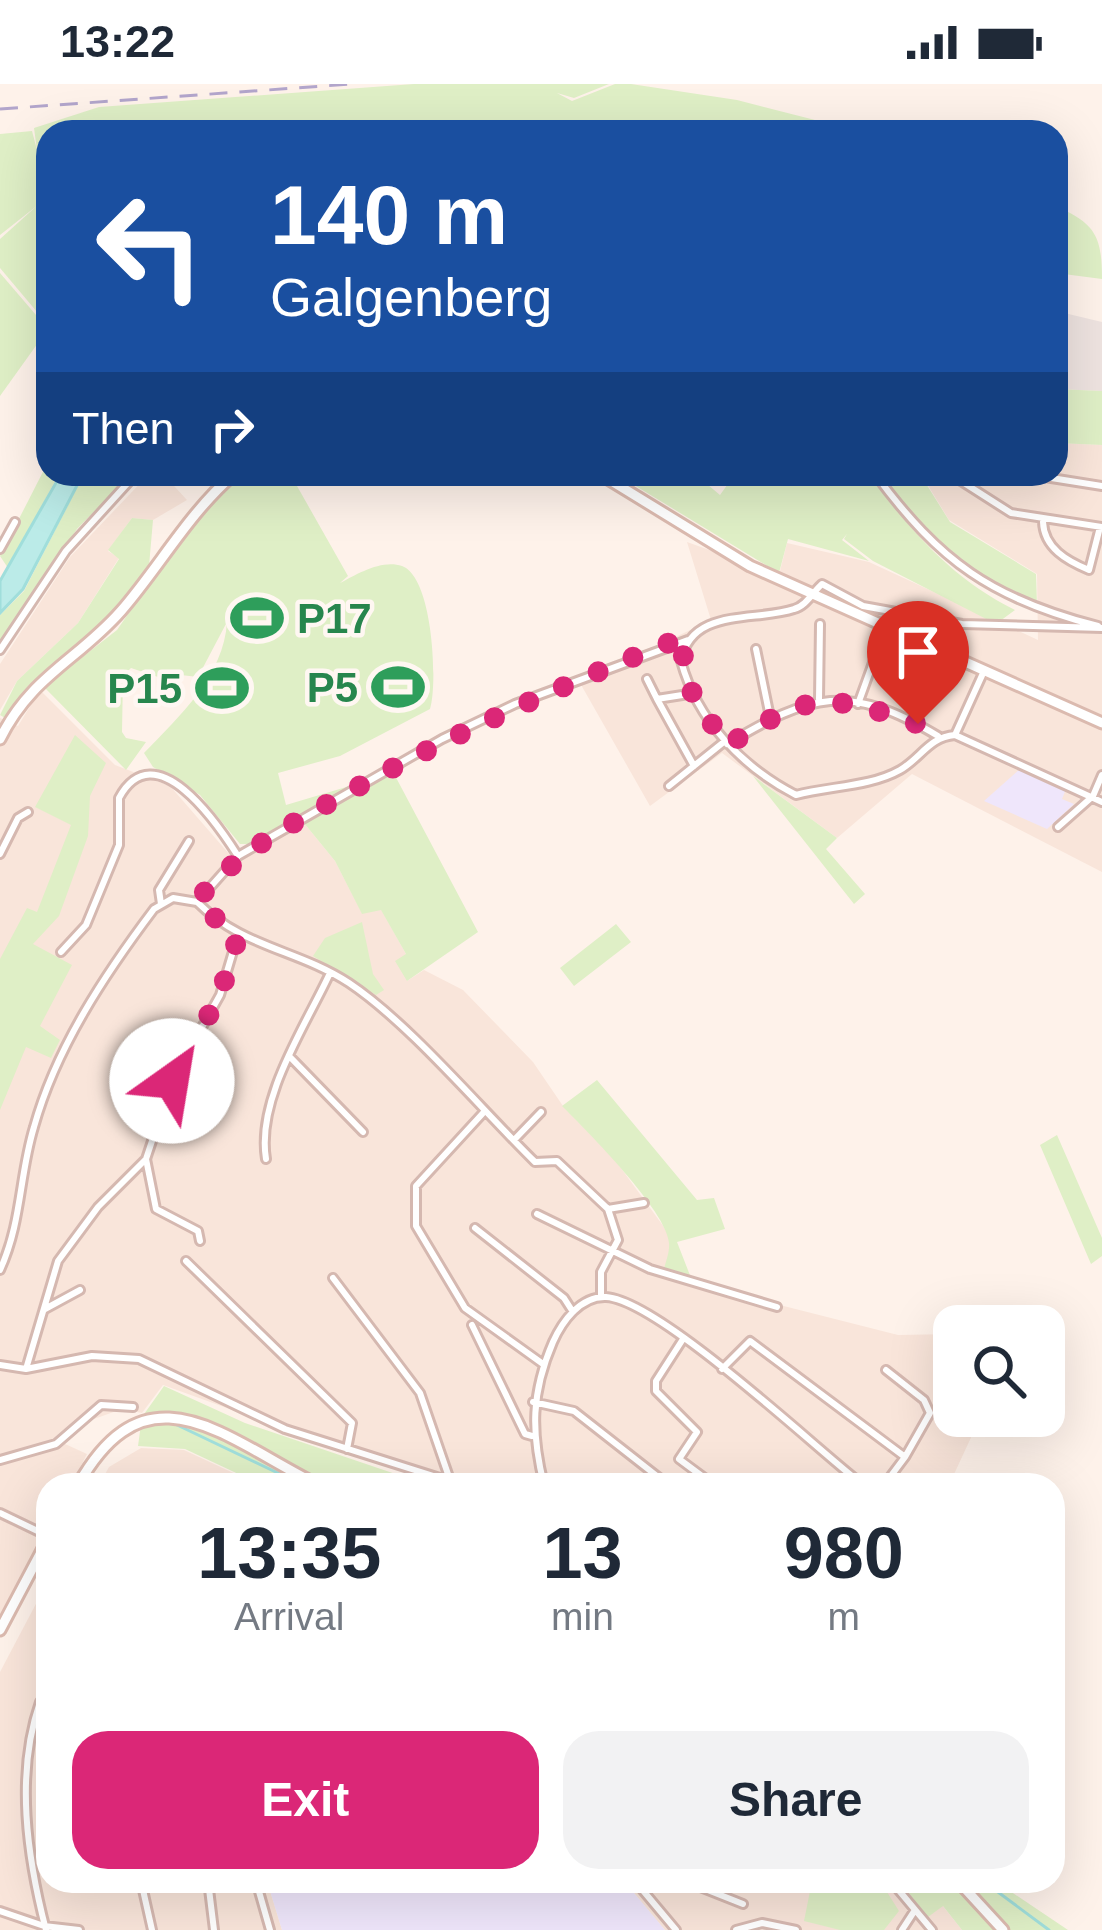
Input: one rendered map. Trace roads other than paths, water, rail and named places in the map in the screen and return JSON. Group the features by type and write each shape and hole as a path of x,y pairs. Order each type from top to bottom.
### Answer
{"street":[{"path":"1068,481 1102,486"},
{"path":"0,650 66,551 125,486"},
{"path":"0,739 31,690 118,614 191,518 222,486"},
{"path":"618,486 701,540 1102,723"},
{"path":"884,486 913,524 976,582 1042,612 1102,628"},
{"path":"966,486 995,507 1044,521 1101,527 1089,570 1068,561 1047,540 1044,521"},
{"path":"0,549 15,522"},
{"path":"196,902 238,856 456,732 688,640 709,625 797,609 827,584 863,606 962,624 1102,628"},
{"path":"819,700 820,624"},
{"path":"858,704 883,635"},
{"path":"688,640 681,661 726,743 796,795 876,780 903,769 938,736"},
{"path":"756,649 770,717"},
{"path":"955,735 984,671"},
{"path":"647,679 694,766"},
{"path":"657,699 695,693"},
{"path":"669,786 770,717 819,700 858,704 938,736 955,735 1102,802"},
{"path":"61,952 89,919 121,840 118,799 139,776 157,774 174,781 238,856"},
{"path":"1058,827 1093,796 1101,778"},
{"path":"0,854 18,818 28,812"},
{"path":"0,1270 17,1234 27,1151 58,1062 160,904 159,890 189,842"},
{"path":"160,904 180,897 196,902 238,937 330,973 370,1000 541,1165 557,1161 608,1209 618,1232 601,1272 601,1297"},
{"path":"26,1369 58,1261 73,1238 146,1159 172,1081 220,995 238,937"},
{"path":"266,1159 263,1141 291,1058 330,973"},
{"path":"291,1058 363,1132"},
{"path":"484,1112 416,1186 416,1226 465,1308 544,1364"},
{"path":"513,1140 541,1112"},
{"path":"146,1159 156,1209 198,1231 200,1240"},
{"path":"608,1209 644,1203"},
{"path":"537,1214 612,1253 689,1284 777,1307"},
{"path":"475,1228 564,1298 572,1312"},
{"path":"186,1261 352,1424 347,1449"},
{"path":"333,1278 420,1394 447,1473"},
{"path":"45,1309 80,1290"},
{"path":"541,1473 532,1436 533,1402 544,1364 572,1312 601,1297 620,1300 682,1339 844,1473"},
{"path":"481,1338 488,1323"},
{"path":"472,1324 525,1434 532,1436"},
{"path":"682,1339 656,1382 656,1391 697,1432 679,1459 696,1473"},
{"path":"722,1369 750,1341 905,1457"},
{"path":"0,1365 26,1369 92,1356 139,1359 285,1429 424,1473"},
{"path":"886,1370 924,1400 930,1413 893,1473"},
{"path":"533,1402 574,1411 653,1473"},
{"path":"0,1460 56,1444 101,1405 134,1406"},
{"path":"87,1473 116,1432 156,1416 183,1419 293,1473"},
{"path":"0,1514 36,1532"},
{"path":"0,1630 36,1572"},
{"path":"36,1714 29,1735 25,1792 36,1867"},
{"path":"40,1893 45,1928"},
{"path":"144,1893 152,1930"},
{"path":"209,1893 214,1930"},
{"path":"259,1893 270,1930"},
{"path":"644,1893 676,1930"},
{"path":"712,1893 743,1904"},
{"path":"901,1893 932,1930"},
{"path":"969,1893 1003,1930"},
{"path":"902,1930 915,1910"},
{"path":"0,1911 45,1928 79,1930"},
{"path":"736,1930 762,1923 796,1930"}],"water":[{"path":"54,486 77,486 23,589 0,613 0,581"}],"waterway":[{"path":"175,1424 278,1473"},
{"path":"92,1473 94,1469"},
{"path":"999,1893 1049,1930"}],"railway":[{"path":"0,109 352,84"}],"place":[{"name":"P17","path":"257,618"},
{"name":"P5","path":"398,687"},
{"name":"P15","path":"222,688"}]}
